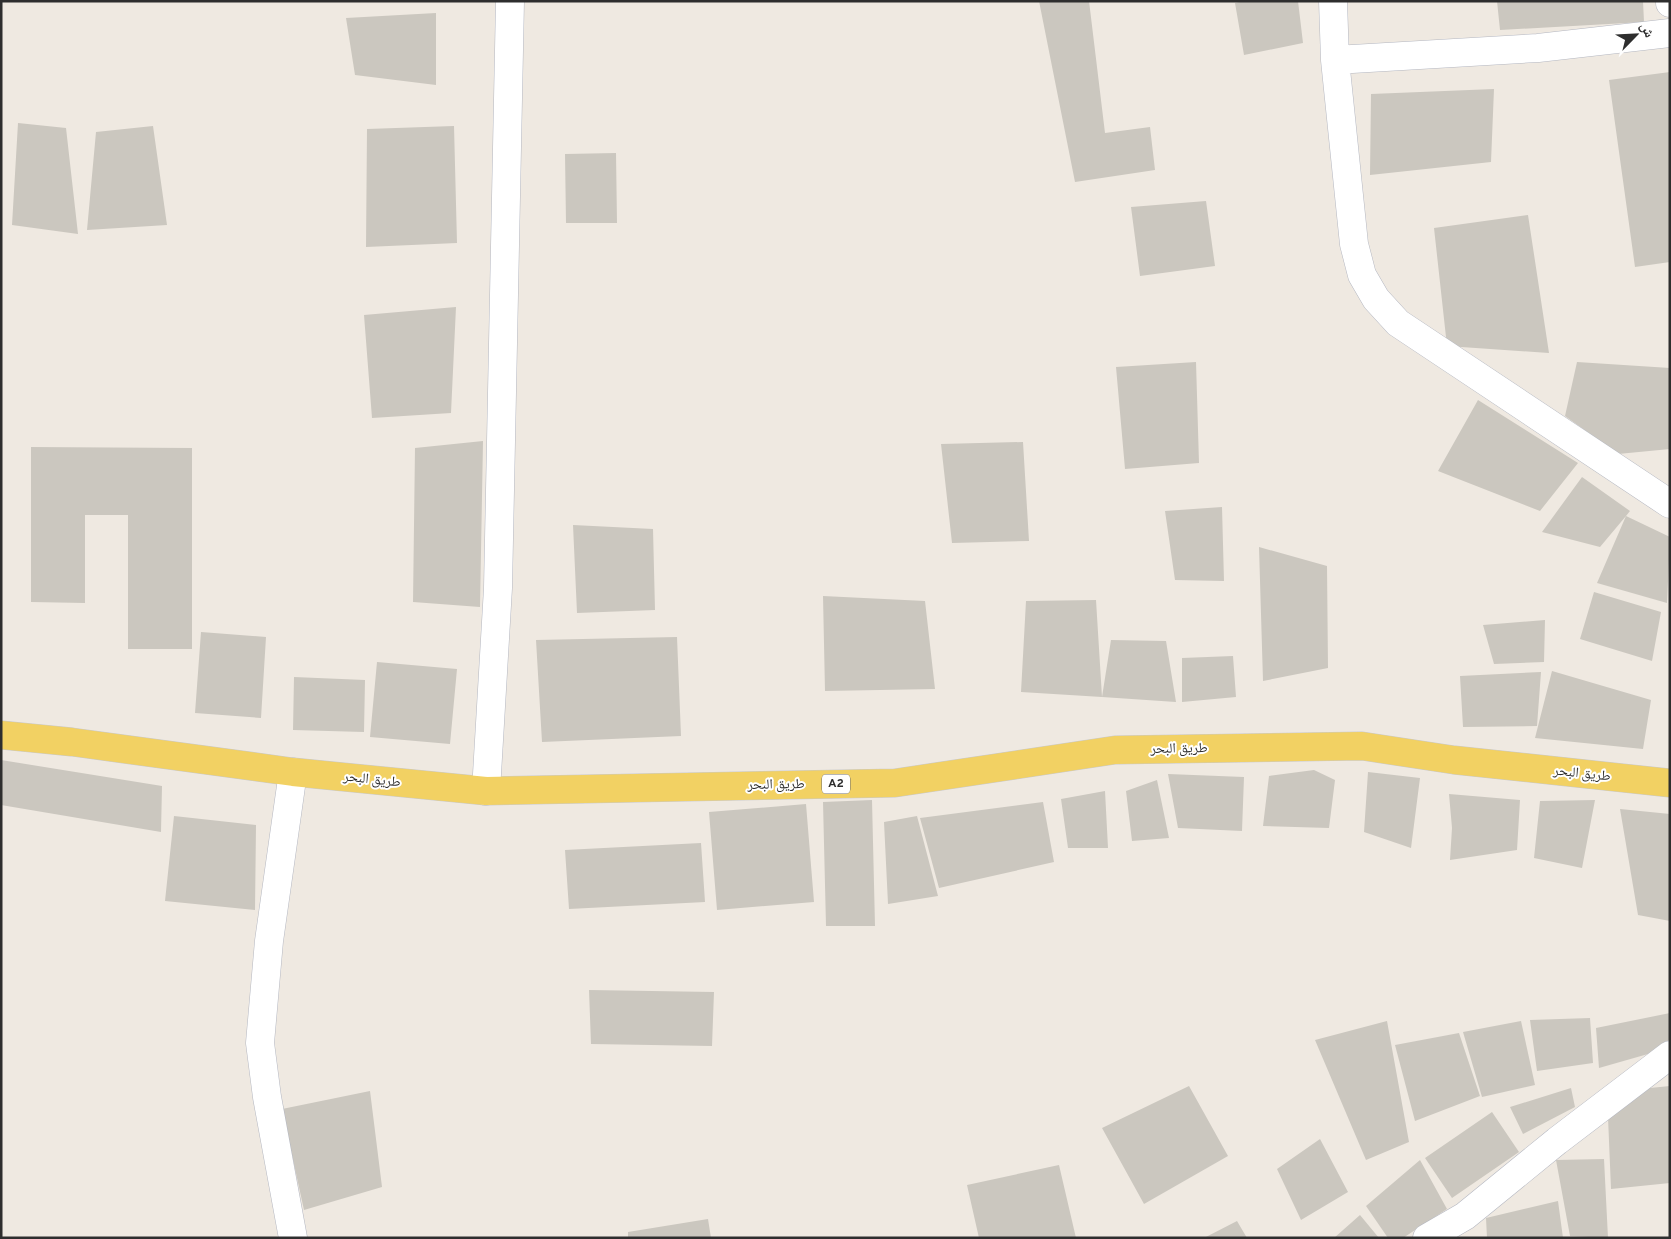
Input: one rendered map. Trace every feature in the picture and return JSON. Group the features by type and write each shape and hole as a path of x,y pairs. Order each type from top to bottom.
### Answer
{"main road":[{"name":"طريق البحر","path":"1,735 72,742 294,772 486,791 895,783 1115,750 1352,746 1670,783"}],"street":[{"path":"486,791 498,588 510,1"},
{"path":"1333,1 1335,60 1354,244 1362,275 1376,299 1398,323 1670,504"},
{"path":"1335,60 1538,48 1670,33"},
{"path":"293,1238 267,1097 260,1043 269,941 294,772"},
{"path":"1427,1238 1465,1227 1557,1141 1670,1055"}],"building":[{"path":"1039,1 1089,1 1105,133 1150,127 1155,170 1075,182"},
{"path":"1245,1 1298,1 1303,43 1244,55 1235,3"},
{"path":"1497,1 1643,1 1644,22 1500,30"},
{"path":"436,13 436,85 355,75 346,18"},
{"path":"1670,72 1670,262 1635,267 1609,80"},
{"path":"1494,89 1491,162 1370,175 1371,94"},
{"path":"18,123 66,128 78,234 12,225"},
{"path":"153,126 167,225 87,230 96,132"},
{"path":"454,126 457,243 366,247 367,129"},
{"path":"616,153 617,223 566,223 565,154"},
{"path":"1206,201 1215,266 1140,276 1131,207"},
{"path":"1528,215 1549,353 1447,346 1434,228"},
{"path":"456,307 451,413 372,418 364,315"},
{"path":"1196,362 1199,463 1125,469 1116,367"},
{"path":"1577,362 1670,368 1670,449 1618,454 1565,416"},
{"path":"1478,400 1578,463 1540,511 1438,471"},
{"path":"483,441 480,607 413,602 415,448"},
{"path":"1023,442 1029,541 952,543 941,444"},
{"path":"31,447 192,448 192,649 128,649 128,515 85,515 85,603 31,602"},
{"path":"1582,477 1630,511 1600,547 1542,532"},
{"path":"1222,507 1224,581 1175,580 1165,511"},
{"path":"1626,516 1670,537 1667,603 1597,583"},
{"path":"573,525 653,529 655,610 577,613"},
{"path":"1259,547 1327,566 1328,668 1263,681"},
{"path":"1594,592 1661,612 1652,661 1580,639"},
{"path":"823,596 925,601 935,689 825,691"},
{"path":"1096,600 1102,697 1021,692 1026,601"},
{"path":"1545,620 1544,662 1494,664 1483,625"},
{"path":"201,632 266,637 261,718 195,713"},
{"path":"677,637 681,736 542,742 536,640"},
{"path":"1111,640 1166,641 1176,702 1102,697"},
{"path":"1233,656 1236,697 1182,702 1182,658"},
{"path":"377,662 457,669 450,744 370,737"},
{"path":"1552,671 1651,700 1643,749 1535,738"},
{"path":"1541,672 1537,726 1463,727 1460,676"},
{"path":"294,677 365,680 364,732 293,730"},
{"path":"1,760 162,786 161,832 1,805"},
{"path":"1314,770 1335,780 1329,828 1263,826 1269,776"},
{"path":"1368,772 1420,778 1411,848 1364,832"},
{"path":"1168,774 1244,777 1242,831 1178,828"},
{"path":"1157,780 1169,838 1132,841 1126,791"},
{"path":"1105,791 1108,848 1068,848 1061,799"},
{"path":"1449,794 1520,800 1517,850 1450,860 1452,828"},
{"path":"872,800 875,926 826,926 823,802"},
{"path":"1595,800 1582,868 1534,858 1540,801"},
{"path":"1043,802 1054,862 939,888 920,818"},
{"path":"806,804 814,902 717,910 709,812"},
{"path":"1620,809 1670,814 1670,921 1638,915"},
{"path":"174,816 256,825 255,910 165,901"},
{"path":"917,816 938,896 888,904 884,822"},
{"path":"701,843 705,902 569,909 565,850"},
{"path":"589,990 714,992 712,1046 591,1044"},
{"path":"1670,1013 1670,1039 1655,1052 1599,1068 1596,1028"},
{"path":"1590,1018 1593,1063 1537,1071 1530,1020"},
{"path":"1387,1021 1409,1142 1366,1160 1315,1040"},
{"path":"1521,1021 1535,1085 1482,1097 1463,1032"},
{"path":"1459,1033 1480,1096 1415,1121 1395,1045"},
{"path":"1189,1086 1228,1156 1144,1204 1102,1128"},
{"path":"1670,1086 1670,1183 1611,1189 1608,1117 1630,1090"},
{"path":"1571,1088 1575,1107 1523,1134 1510,1107"},
{"path":"370,1091 382,1187 304,1210 282,1109"},
{"path":"1492,1112 1519,1152 1452,1198 1425,1158"},
{"path":"1320,1139 1348,1192 1301,1220 1277,1169"},
{"path":"1604,1159 1608,1238 1570,1236 1556,1160"},
{"path":"1420,1160 1447,1209 1403,1238 1388,1238 1366,1206"},
{"path":"1059,1165 1076,1238 979,1238 967,1185"},
{"path":"1558,1201 1563,1238 1487,1238 1486,1218"},
{"path":"1360,1215 1379,1238 1334,1238"},
{"path":"708,1219 711,1238 628,1238 628,1232"},
{"path":"1237,1221 1247,1238 1204,1238"}]}
